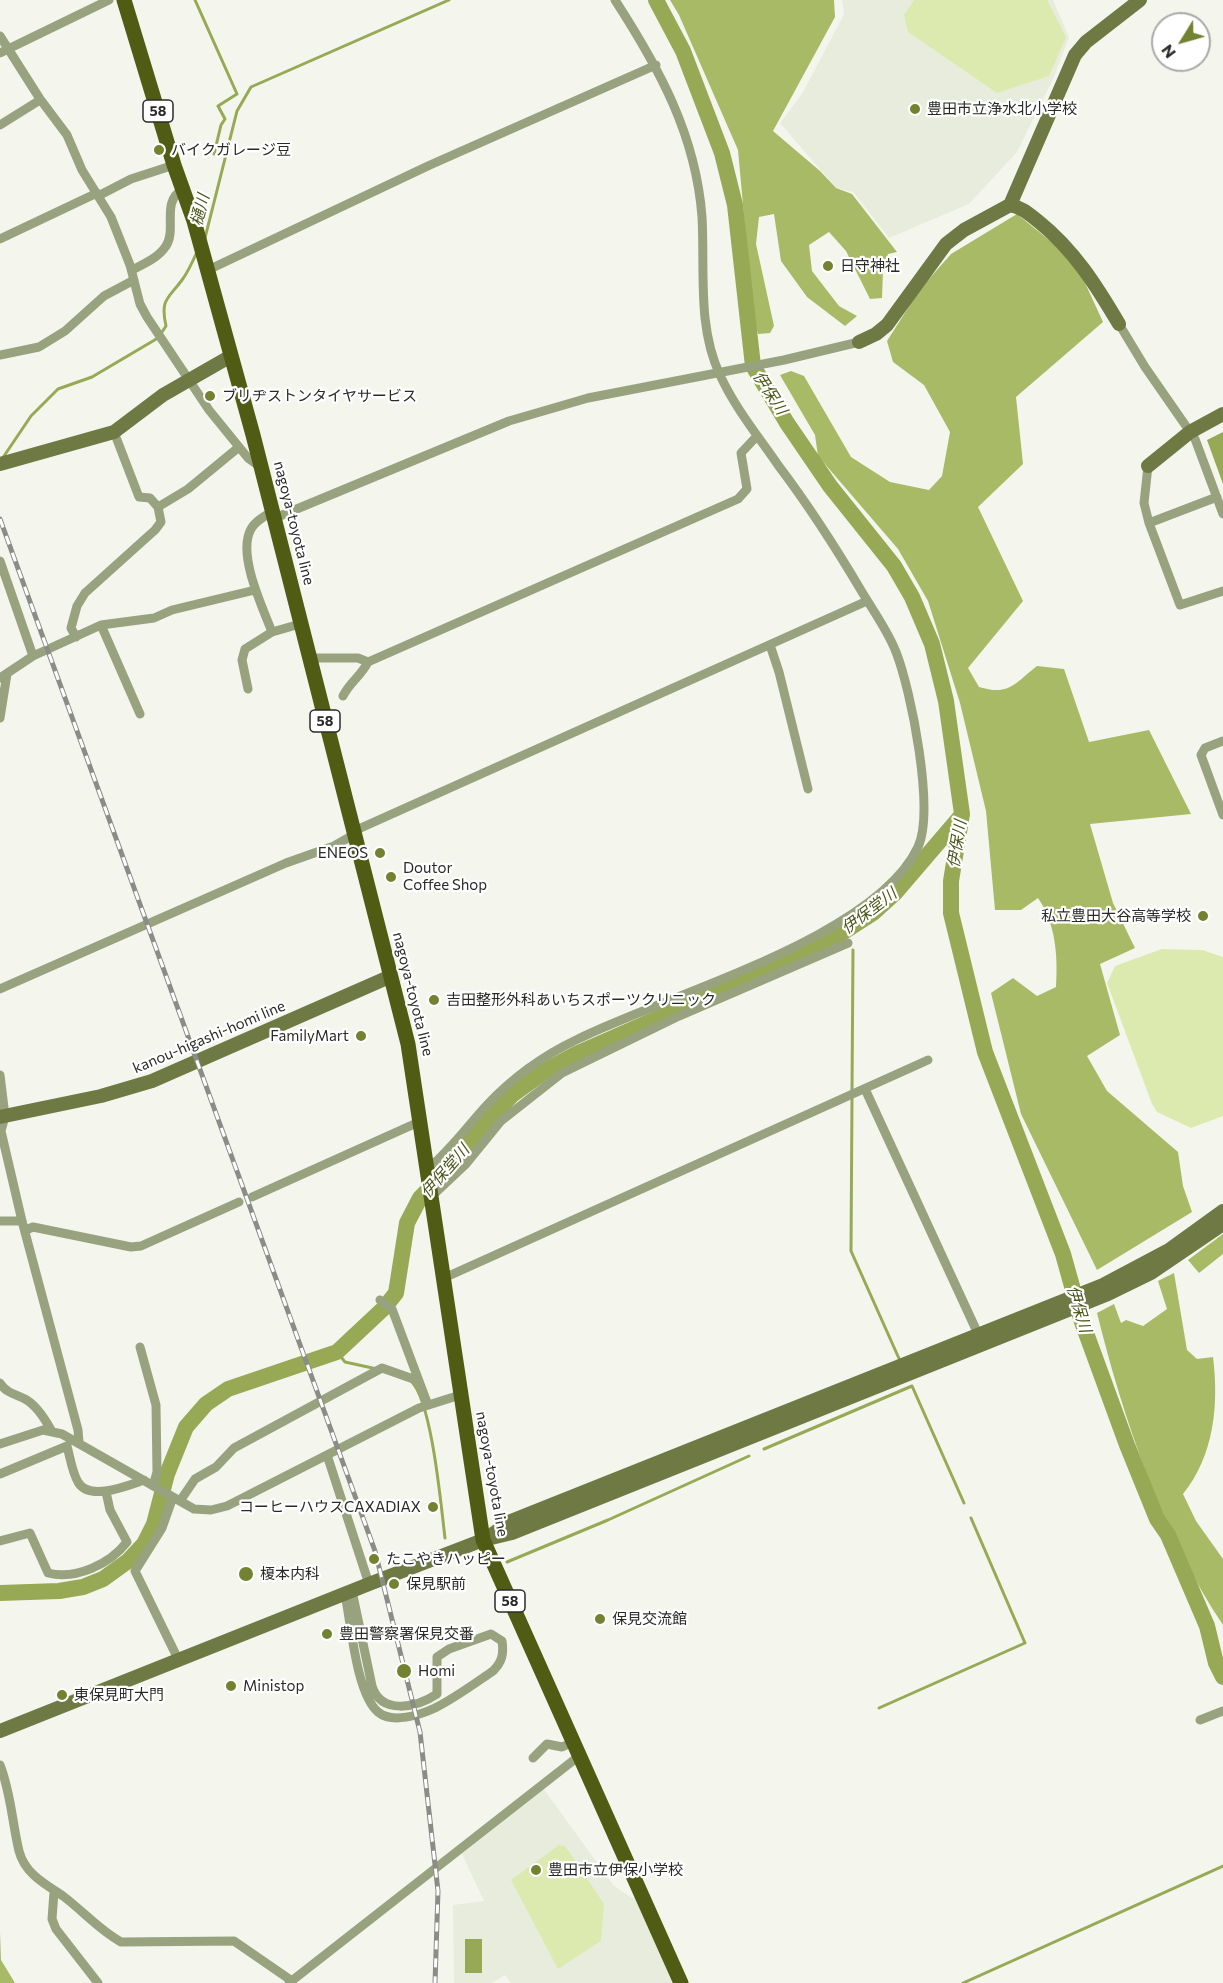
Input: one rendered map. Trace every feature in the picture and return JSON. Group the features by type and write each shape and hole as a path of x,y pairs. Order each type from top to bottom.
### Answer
{"main road":[{"name":"nagoya-toyota line","path":"124,0 174,165 194,222 262,468 355,833 389,977 408,1044 431,1184 460,1395 483,1540 681,1983"}],"street":[{"path":"4,52 109,0"},
{"path":"431,1184 442,1157 489,1103 532,1067 577,1039 665,1004 821,933 870,902 910,860 919,846 923,826 920,757 912,711 896,652 819,521 757,436 723,373 706,320 698,188 678,112 656,65 615,0"},
{"path":"272,632 255,590 246,547 252,526 274,515 509,421 588,398 784,360 859,342 876,334 887,325 934,256 946,244 964,230 1010,205 1075,55 1086,42 1140,0"},
{"path":"0,36 4,52 67,135 82,170 111,218 132,270 140,304 210,410 248,458 262,468"},
{"path":"207,267 656,65"},
{"path":"0,125 40,100"},
{"path":"0,238 131,179 174,165"},
{"path":"132,270 150,261 166,246 171,235 170,207 175,195 182,190"},
{"path":"1010,205 1024,210 1069,249 1095,282 1144,367 1190,432 1223,514"},
{"path":"0,355 39,347 65,331 104,296 134,280"},
{"path":"5,463 114,432 190,379 231,356"},
{"path":"1223,414 1190,432 1148,466 1144,503 1149,523 1179,604 1184,605 1223,591"},
{"path":"76,637 71,628 77,606 85,593 161,522 158,507 150,498 138,497 114,432"},
{"path":"343,696 352,682 359,678 368,662 738,499 747,489 741,453 757,436"},
{"path":"158,507 188,489 239,447"},
{"path":"1149,523 1217,497"},
{"path":"0,561 33,656"},
{"path":"0,718 3,676 33,656 101,626 154,618 172,610 255,590"},
{"path":"0,989 286,863 334,846 355,833 867,601"},
{"path":"248,689 242,660 244,649 272,632 300,624"},
{"path":"101,626 140,714"},
{"path":"770,645 779,672 808,789"},
{"path":"310,658 358,658 368,662"},
{"path":"1223,741 1204,748 1201,755 1223,815"},
{"path":"431,1184 466,1164 501,1120 562,1073 679,1016 848,943"},
{"name":"kanou-higashi-homi line","path":"2,1117 101,1096 152,1081 389,977"},
{"path":"444,1278 928,1060"},
{"path":"0,1075 1,1131 78,1430 79,1442"},
{"path":"865,1089 978,1336"},
{"path":"252,1197 421,1120"},
{"path":"0,1221 131,1247 141,1246 239,1202"},
{"path":"1106,1289 1169,1250 1223,1211"},
{"path":"0,1731 369,1584 483,1540 512,1533 1106,1289 1151,1273 1223,1224"},
{"path":"380,1300 392,1309 419,1381 424,1406"},
{"path":"483,1540 511,1521 978,1336 1052,1311"},
{"path":"140,1347 156,1405 156,1487"},
{"path":"178,1659 135,1571 162,1528 174,1497 195,1479 216,1467 234,1448 379,1369 419,1381"},
{"path":"0,1383 13,1395 25,1399 51,1430"},
{"path":"0,1444 35,1431 51,1430 79,1442 194,1509 211,1510 227,1506 424,1406 460,1395"},
{"path":"0,1474 67,1446 78,1484 84,1488 106,1492 144,1480"},
{"path":"327,1455 369,1584"},
{"path":"0,1541 30,1533 48,1573 51,1574 72,1575 103,1562 127,1542 110,1510 106,1492"},
{"path":"349,1593 372,1686 376,1698 384,1704 391,1707 428,1700 437,1694 437,1657 449,1649 491,1634 502,1641 504,1652 501,1663 493,1671 434,1709 399,1719 379,1713 369,1701 363,1684 349,1593"},
{"path":"1202,1719 1223,1711"},
{"path":"533,1758 547,1744 576,1749"},
{"path":"0,1765 12,1807 19,1852 25,1866 108,1935 121,1942 234,1941 291,1982 576,1749"},
{"path":"54,1892 52,1919 56,1929 98,1983"}],"shaded area":[{"path":"670,0 834,0 835,17 773,131 820,171 836,188 852,194 897,252 888,254 883,270 882,298 870,299 846,251 829,232 809,245 812,271 839,306 857,316 845,326 807,297 781,261 774,214 759,217 756,244 774,326 770,333 758,334 753,315 738,150 679,15"},
{"name":"豊田市立浄水北小学校","path":"842,0 1053,0 1069,37 1054,77 1017,152 969,204 889,238 853,192 836,188 780,123 802,94 844,14"},
{"path":"914,0 1047,0 1066,37 1049,76 997,93 908,32 904,15"},
{"path":"1017,214 1075,261 1103,322 1016,397 1023,464 978,507 1023,601 968,668 979,687 997,690 1011,687 1037,666 1064,669 1089,742 1149,730 1191,814 1090,824 1113,903 1135,948 1100,964 1120,1035 1087,1056 1107,1091 1178,1152 1183,1186 1192,1212 1097,1270 1021,1114 991,993 1013,978 1037,996 1056,987 1056,953 1049,919 1038,898 1021,910 995,910 986,811 960,703 928,601 898,549 818,456 815,435 780,375 791,371 804,376 851,457 890,482 929,490 942,476 950,432 924,385 893,362 887,341 920,289 951,254"},
{"path":"1223,432 1223,484 1207,440"},
{"path":"1162,949 1202,950 1223,957 1223,1116 1191,1128 1157,1112 1152,1104 1107,983 1115,966"},
{"path":"1223,1234 1223,1254 1199,1273 1188,1260"},
{"path":"1174,1273 1187,1350 1197,1359 1213,1357 1215,1393 1212,1429 1202,1463 1183,1494 1196,1521 1223,1559 1223,1625 1181,1553 1163,1514 1132,1434 1097,1313 1114,1304 1121,1323 1126,1320 1143,1326 1167,1309 1158,1281"},
{"name":"豊田市立伊保小学校","path":"543,1788 614,1886 632,1898 637,1896 672,1983 511,1983 505,1975 492,1983 454,1983 453,1905 484,1901 462,1854"},
{"path":"559,1845 565,1846 604,1904 601,1941 558,1969 511,1880"},
{"path":"0,1932 1,1960 15,1983 0,1983"},
{"path":"465,1939 482,1939 482,1973 465,1973"}],"waterway":[{"path":"195,0 237,94 218,106 225,119 221,125 214,154"},
{"name":"樋川","path":"205,238 237,111 251,87 449,0"},
{"name":"伊保川","path":"656,0 683,51 722,153 735,205 753,366 787,423 830,486 894,566 912,597 932,644 946,701 962,814 951,881 951,913 985,1052 1063,1254 1082,1322 1127,1445 1157,1519 1168,1535 1207,1626 1216,1663 1223,1677"},
{"name":"樋川","path":"2,459 31,416 58,389 92,377 158,338 166,326 164,310 167,300 184,277 196,254"},
{"name":"伊保堂川","path":"0,1593 59,1591 83,1587 103,1579 128,1561 144,1544 154,1524 167,1474 186,1427 206,1404 228,1389 337,1352 384,1308 396,1293 407,1223 420,1198 456,1162 476,1134 512,1095 548,1069 576,1054 729,987 845,931 873,913 895,893 961,816"},
{"path":"852,1091 853,950"},
{"path":"852,1098 851,1251 901,1363"},
{"path":"337,1352 345,1362 377,1369"},
{"path":"411,1381 425,1409 430,1431 445,1538"},
{"path":"764,1449 912,1386 964,1503"},
{"path":"507,1562 608,1520 749,1456"},
{"path":"879,1708 1025,1643 971,1518"},
{"path":"963,1983 1223,1866"}],"railway":[{"path":"0,519 375,1551 420,1732 438,1891 435,1983"}],"place":[{"name":"豊田市立浄水北小学校","path":"915,109"},
{"name":"バイクガレージ豆","path":"159,150"},
{"name":"日守神社","path":"828,266"},
{"name":"ブリヂストンタイヤサービス","path":"210,396"},
{"name":"ENEOS","path":"380,853"},
{"name":"Doutor Coffee Shop","path":"391,877"},
{"name":"私立豊田大谷高等学校","path":"1203,916"},
{"name":"吉田整形外科あいちスポーツクリニック","path":"434,1000"},
{"name":"FamilyMart","path":"361,1036"},
{"name":"コーヒーハウスCAXADIAX","path":"433,1507"},
{"name":"たこやきハッピー","path":"374,1559"},
{"name":"榎本内科","path":"246,1574"},
{"name":"保見駅前","path":"394,1584"},
{"name":"保見交流館","path":"600,1619"},
{"name":"豊田警察署保見交番","path":"327,1634"},
{"name":"Homi","path":"404,1671"},
{"name":"Ministop","path":"231,1686"},
{"name":"東保見町大門","path":"62,1695"},
{"name":"豊田市立伊保小学校","path":"536,1870"}]}
